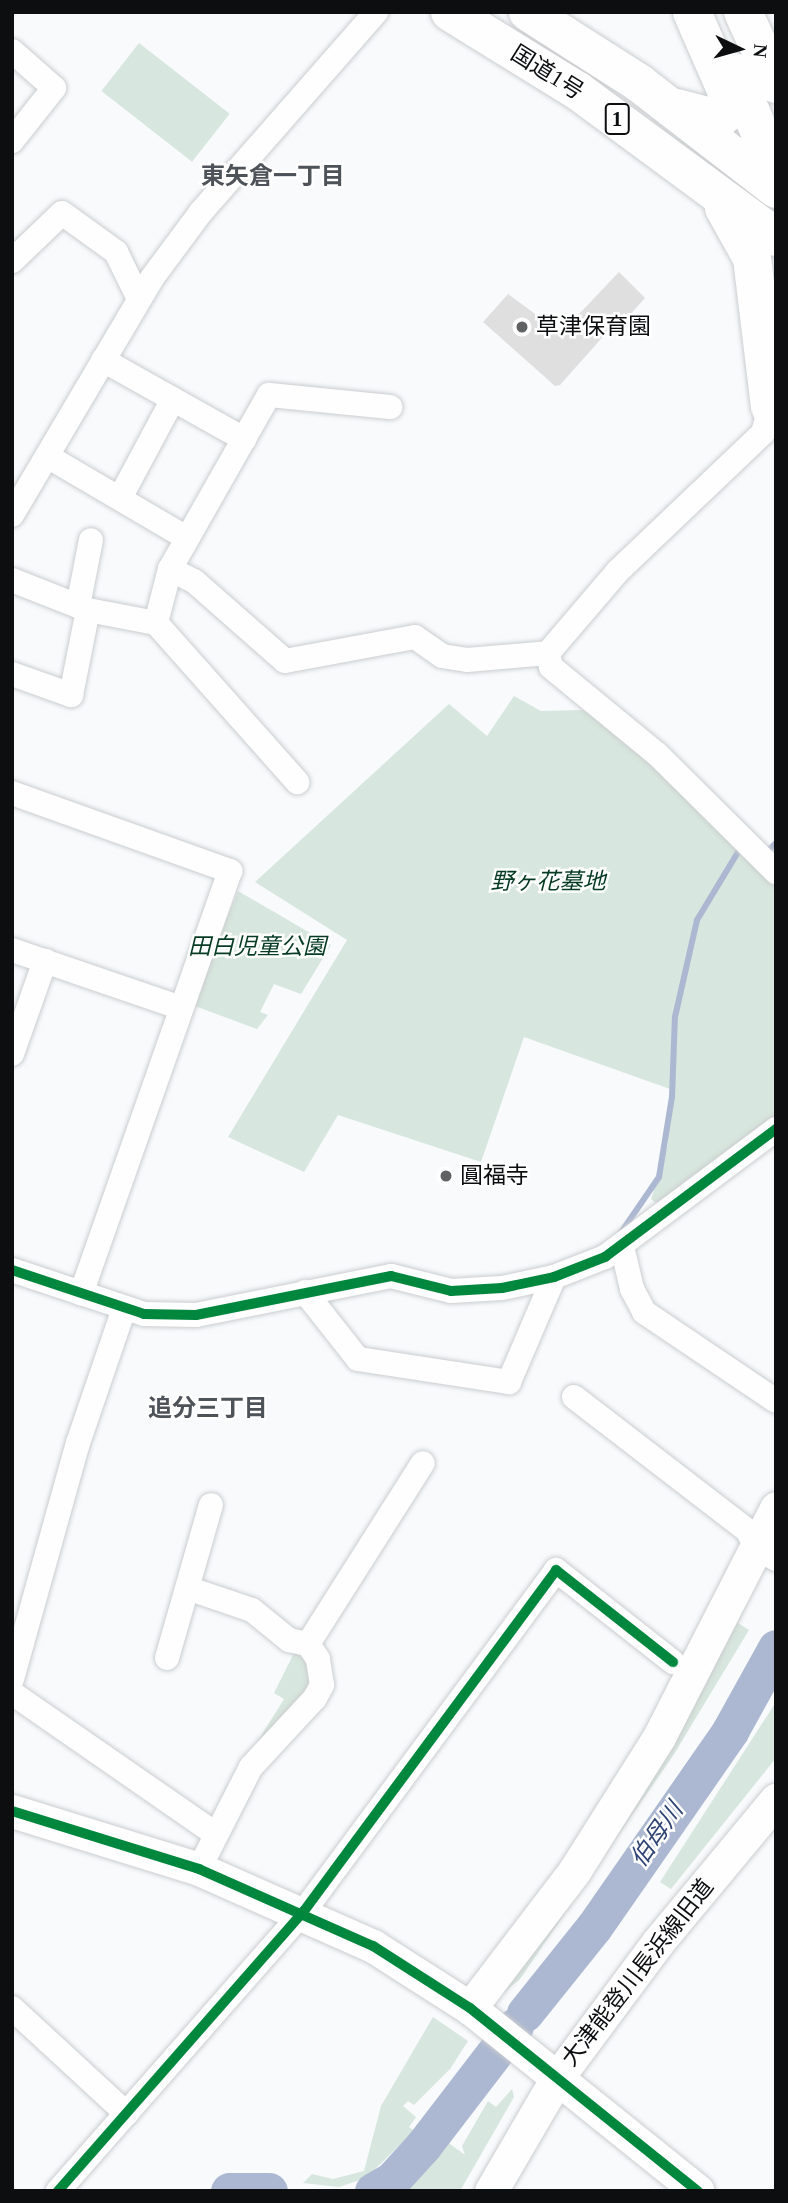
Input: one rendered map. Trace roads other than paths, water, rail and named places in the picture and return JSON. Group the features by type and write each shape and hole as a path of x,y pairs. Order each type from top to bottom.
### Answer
{"highway":[{"name":"国道1号","path":"450,12 578,91 776,237"},
{"name":"国道1号","path":"528,12 668,105 776,189"},
{"path":"668,105 719,119 729,111 726,90 692,12"},
{"path":"708,12 776,172"},
{"path":"743,12 776,84"},
{"path":"699,180 748,242 774,400"},
{"path":"776,294 776,314"}],"street":[{"path":"354,12 249,139 257,146 271,154 390,12"},
{"path":"12,514 21,477 47,456 139,299 201,212 376,12"},
{"path":"12,51 54,88 12,141"},
{"path":"12,261 62,213 116,252 139,299"},
{"path":"103,360 244,439"},
{"path":"156,623 170,569 270,395 390,407"},
{"path":"120,498 173,399"},
{"path":"170,569 194,581 285,661 415,637 442,656 467,660 548,653 618,571 763,433 774,400"},
{"path":"47,456 187,538"},
{"path":"12,674 71,695 91,540"},
{"path":"12,580 83,608 156,623 297,782"},
{"path":"548,653 551,667 657,754 776,872"},
{"path":"12,793 230,871 81,1294"},
{"path":"12,950 181,1008"},
{"path":"12,1054 45,961"},
{"path":"12,1270 124,1309 195,1315 390,1276 473,1293 554,1277 622,1246 776,1129"},
{"path":"622,1246 632,1289 644,1312 776,1401"},
{"path":"305,1292 358,1359 509,1382 554,1277"},
{"path":"12,1679 78,1443 124,1309"},
{"path":"574,1397 747,1530 766,1553"},
{"path":"308,1644 423,1463"},
{"path":"167,1658 190,1589 211,1505"},
{"path":"476,2013 575,1870 659,1737 766,1553 776,1508"},
{"path":"58,2191 304,1912 556,1570 673,1662"},
{"path":"190,1589 252,1610 289,1640 308,1644 318,1659 322,1685 251,1767 214,1833 199,1869"},
{"path":"12,1693 214,1833"},
{"name":"大津能登川長浜線旧道","path":"491,2191 557,2078 658,1942 776,1800"},
{"path":"12,1811 199,1869 304,1912 373,1946 476,2013 698,2191"},
{"path":"14,2012 127,2114"}],"waterway":[{"path":"768,851 776,843"},
{"path":"620,1234 659,1177 672,1097 675,1017 697,920 741,847"},
{"name":"伯母川","path":"525,2013 594,1927 730,1731 776,1648"},
{"name":"伯母川","path":"373,2191 392,2180 423,2146 515,2026"},
{"name":"伯母川","path":"229,2191 269,2191"}],"place":[{"name":"草津保育園","path":"522,327"},
{"name":"圓福寺","path":"446,1176"}],"district":[{"name":"東矢倉一丁目","path":"273,177"},
{"name":"追分三丁目","path":"208,1409"}],"park label":[{"name":"野ヶ花墓地","path":"548,882"},
{"name":"田白児童公園","path":"257,947"}]}
